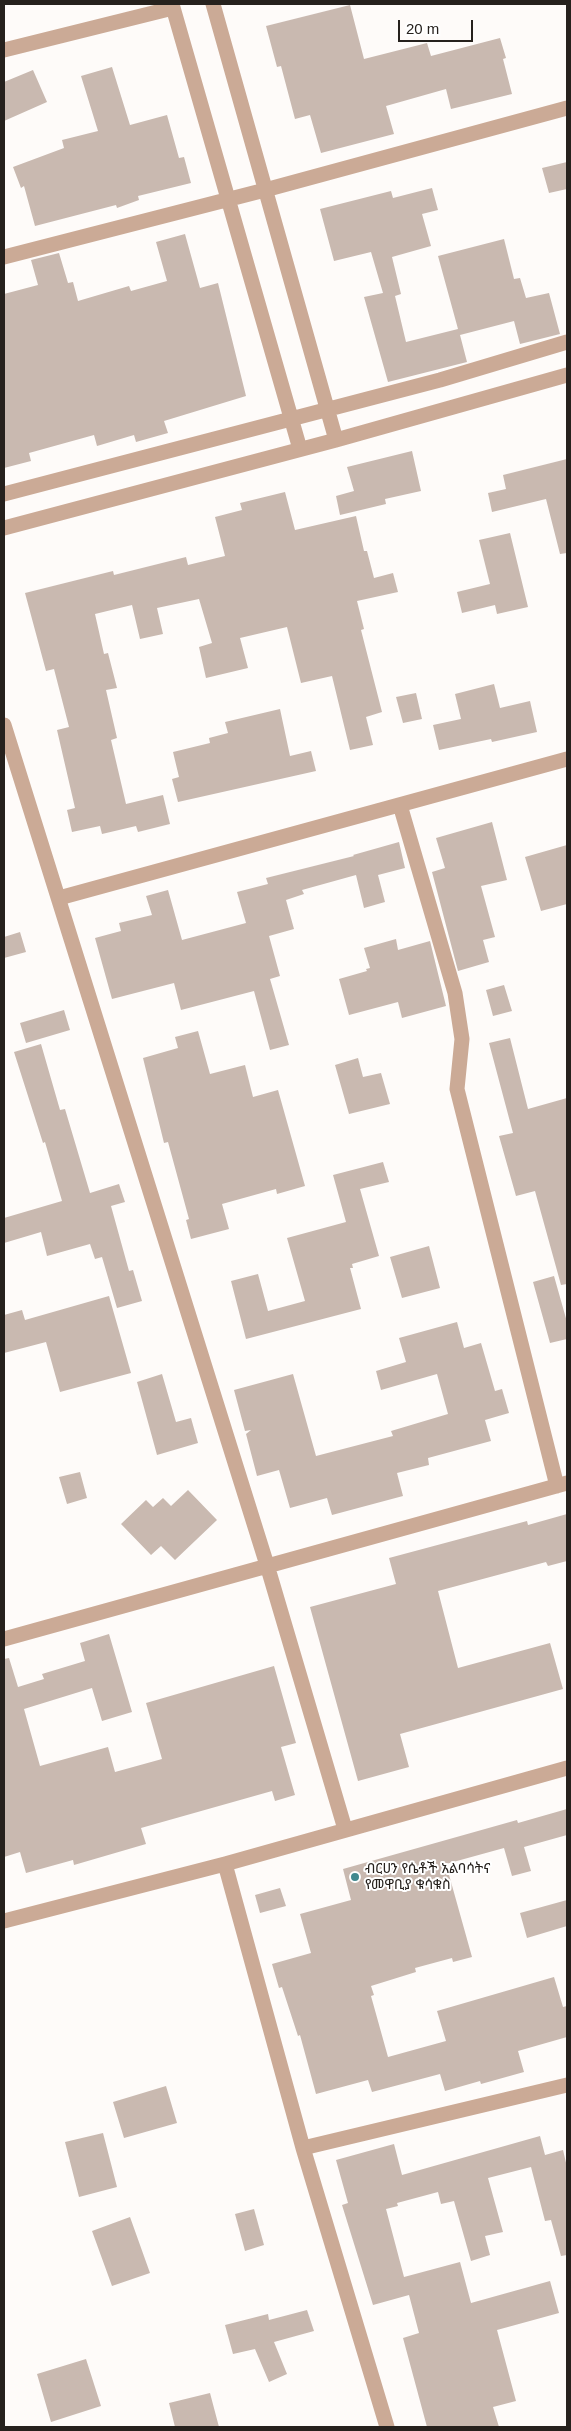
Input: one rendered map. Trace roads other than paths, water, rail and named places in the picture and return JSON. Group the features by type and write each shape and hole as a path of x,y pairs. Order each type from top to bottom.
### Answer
{"street":[{"path":"213,4 336,440"},
{"path":"4,50 172,6 300,449"},
{"path":"4,258 567,108"},
{"path":"4,494 440,380 567,342"},
{"path":"4,528 336,440 567,375"},
{"path":"4,725 267,1565 345,1829"},
{"path":"59,898 567,759"},
{"path":"4,1639 562,1484 457,1089 462,1040 455,993 400,805"},
{"path":"4,1921 225,1864 567,1768"},
{"path":"225,1864 303,2148 387,2427"},
{"path":"303,2148 567,2085"}],"place":[{"name":"ብርሀን የሴቶች አልባሳትና የመዋቢያ ቁሳቁስ","path":"355,1877"}]}
